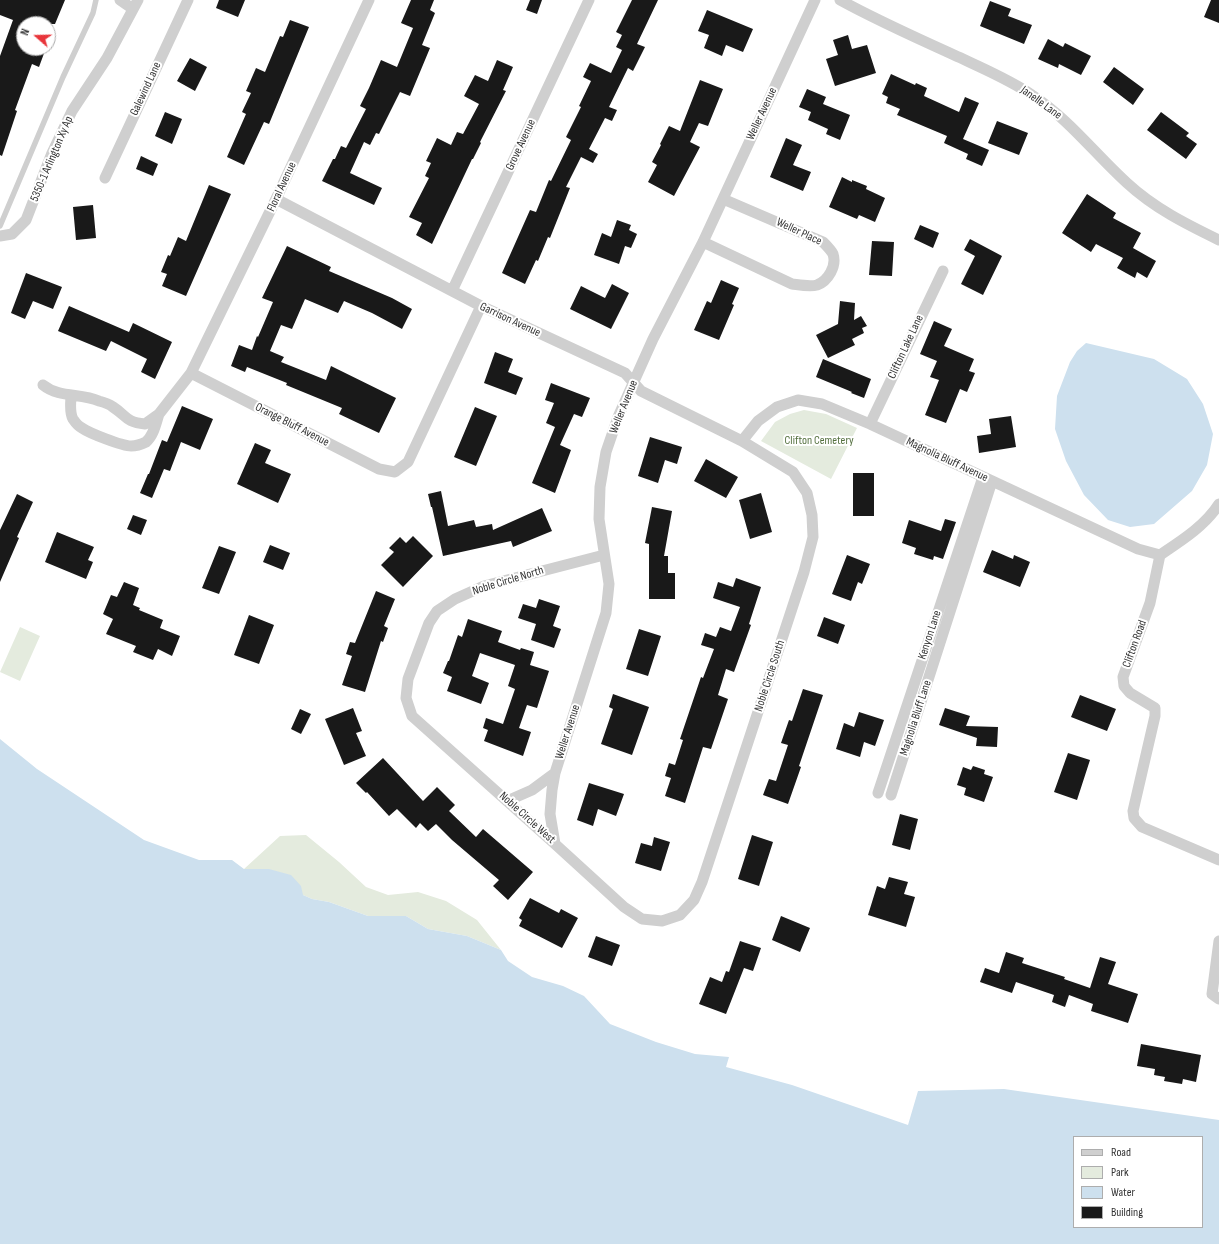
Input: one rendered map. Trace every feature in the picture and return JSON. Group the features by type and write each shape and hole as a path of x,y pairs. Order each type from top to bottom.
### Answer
{"street":[{"path":"120,0 136,3"},
{"name":"Galewind Lane","path":"105,178 188,0"},
{"name":"Floral Avenue","path":"159,414 191,373 276,200 369,0"},
{"name":"Grove Avenue","path":"452,291 589,0"},
{"name":"Weller Avenue","path":"555,844 550,814 555,773 606,613 609,584 599,519 600,488 606,452 618,417 653,339 703,242 815,0"},
{"name":"Janelle Lane","path":"840,0 865,14 1006,79 1032,94 1056,111 1127,184 1152,204 1179,220 1219,240"},
{"name":"5350-1 Arlington Xy Ap","path":"0,236 12,234 26,220 52,153 72,111 107,58 136,3"},
{"name":"Weller Place","path":"703,242 792,284 804,286 817,285 827,278 834,266 833,254 824,242 723,199"},
{"name":"Garrison Avenue","path":"276,200 481,306 625,373 641,391 742,441"},
{"name":"Clifton Lake Lane","path":"870,424 943,271"},
{"name":"Orange Bluff Avenue","path":"191,373 379,469 395,472 408,462 481,306"},
{"path":"43,385 49,390 60,394 97,400 113,407 128,420 136,423 145,424 159,414"},
{"path":"71,395 70,410 72,417 82,428 119,443 131,446 140,445 146,441 155,427 159,414"},
{"name":"Magnolia Bluff Avenue","path":"742,441 758,422 777,407 798,400 822,404 870,424 1138,549 1160,555"},
{"name":"Noble Circle South","path":"662,921 680,915 694,900 702,882 804,572 813,537 812,514 807,493 793,472 742,441"},
{"name":"Kenyon Lane","path":"878,793 987,479"},
{"name":"Magnolia Bluff Lane","path":"891,795 987,479"},
{"path":"1160,555 1182,541 1213,513 1219,504"},
{"name":"Noble Circle North","path":"406,698 408,679 430,623 437,612 455,599 484,586 604,555"},
{"name":"Clifton Road","path":"1160,555 1150,603 1123,677 1124,686 1127,690 1154,708 1156,716 1133,811 1134,818 1142,827 1219,860"},
{"name":"Noble Circle West","path":"406,698 412,716 624,907 642,919 662,921"},
{"path":"507,801 532,790 555,773"},
{"path":"1219,941 1212,994 1219,999"}],"lane":[{"path":"0,226 63,77 93,13 96,0"}],"green space":[{"name":"Clifton Cemetery","path":"804,410 826,414 857,428 831,479 761,441 775,422 790,414"},
{"path":"20,627 40,636 20,681 0,672"},
{"path":"306,835 339,862 366,887 388,895 418,892 446,901 477,920 501,950 467,936 428,929 406,916 368,916 329,902 312,899 244,869 280,836"}],"water":[{"path":"1086,343 1154,359 1187,379 1203,404 1213,434 1207,465 1192,491 1154,524 1130,527 1108,520 1084,495 1066,461 1055,429 1057,396 1070,362 1077,351"},
{"path":"0,739 37,769 144,840 199,860 232,860 244,869 269,869 291,875 301,886 303,895 312,899 329,902 368,916 406,916 428,929 467,936 501,950 508,961 532,977 563,986 584,996 610,1024 656,1042 695,1054 729,1057 726,1067 792,1085 908,1125 918,1091 1004,1089 1219,1120 1219,1244 0,1244"}],"building":[{"path":"0,0 65,0 56,22 56,16 16,16 16,56 43,56 39,67 32,64 15,110 17,111 2,156 0,155 0,56 13,20 0,15"},
{"path":"219,0 245,0 238,17 216,8"},
{"path":"411,0 434,0 430,10 435,13 422,45 430,48 410,96 400,92 379,134 376,133 370,145 364,142 350,173 382,188 374,205 322,181 341,146 346,148 366,109 360,106 381,60 397,67 413,28 401,23"},
{"path":"530,0 542,0 537,14 526,10"},
{"path":"632,0 658,0 637,44 645,47 633,71 628,68 609,107 617,110 612,121 605,118 589,149 598,154 593,163 581,157 566,187 570,188 550,238 548,237 538,261 536,260 525,284 502,273 530,210 536,212 549,180 551,181 571,140 566,137 581,107 579,106 591,81 583,77 590,63 611,73 622,50 616,47 622,35 616,32"},
{"path":"1211,0 1219,0 1219,23 1204,17"},
{"path":"990,1 1011,9 1008,16 1032,25 1024,44 980,26"},
{"path":"707,10 753,29 743,52 726,45 722,56 704,48 709,35 698,31"},
{"path":"290,20 309,27 269,124 264,122 244,165 227,157 246,114 242,112 251,93 246,91 256,68 265,72 280,36 283,37"},
{"path":"848,35 852,49 867,45 876,73 835,86 826,59 838,55 833,40"},
{"path":"1048,39 1063,47 1065,43 1091,56 1081,75 1059,64 1058,68 1038,59"},
{"path":"190,58 207,67 195,91 177,81"},
{"path":"497,60 513,67 503,90 506,91 480,142 481,143 432,244 416,235 422,223 409,217 429,178 425,176 431,163 426,161 437,138 451,145 457,132 463,134 479,104 464,96 475,75 488,81"},
{"path":"1114,67 1144,89 1133,105 1103,82"},
{"path":"891,74 915,85 916,83 927,88 924,96 959,112 965,97 979,103 963,139 989,150 982,166 966,159 968,154 944,143 947,136 897,115 900,109 886,103 888,97 882,94"},
{"path":"700,80 723,89 708,126 699,123 690,142 700,147 674,196 648,182 657,165 652,162 669,126 680,131"},
{"path":"807,89 826,97 823,104 850,115 840,140 826,134 828,129 808,120 811,112 799,107"},
{"path":"165,112 182,119 172,144 155,136"},
{"path":"1161,112 1189,133 1186,136 1197,144 1186,159 1147,130"},
{"path":"997,121 1028,133 1019,155 988,143"},
{"path":"786,138 802,145 793,165 811,172 803,191 770,177"},
{"path":"141,156 158,164 153,176 136,169"},
{"path":"842,177 852,182 852,180 867,186 866,189 885,198 875,222 859,215 857,219 829,207"},
{"path":"209,185 231,194 186,296 162,286 167,274 161,272 178,237 186,241"},
{"path":"1087,194 1116,213 1113,218 1141,233 1133,248 1156,261 1147,278 1137,272 1135,278 1117,268 1123,258 1096,244 1091,252 1062,233"},
{"path":"93,205 96,238 76,240 73,207"},
{"path":"617,220 631,225 629,230 637,234 631,248 625,246 619,264 594,255 602,233 611,237"},
{"path":"920,225 939,233 933,248 914,239"},
{"path":"970,239 1002,256 983,295 961,284 975,256 964,250"},
{"path":"872,241 894,242 892,276 869,275"},
{"path":"287,246 331,267 329,271 392,298 412,309 402,329 372,313 344,301 338,313 305,299 292,329 281,325 270,351 284,357 281,362 326,380 331,366 396,398 379,433 339,414 342,408 286,385 287,383 247,367 245,372 231,366 239,345 252,350 273,302 262,298"},
{"path":"26,273 62,287 53,309 33,301 25,319 11,313"},
{"path":"721,280 739,288 732,304 734,305 719,340 694,330 707,301 711,303"},
{"path":"612,284 629,293 611,329 570,309 581,286 605,298"},
{"path":"840,301 855,303 854,320 861,316 867,326 862,328 864,333 852,339 855,345 828,358 816,335 838,324"},
{"path":"69,306 129,332 133,323 172,342 155,379 141,372 147,359 111,341 106,351 58,331"},
{"path":"934,321 952,329 944,346 974,359 969,371 975,373 967,392 960,389 946,423 925,415 939,380 930,377 937,361 920,354"},
{"path":"495,352 513,359 508,372 523,378 516,395 484,383"},
{"path":"823,359 871,379 864,398 816,377"},
{"path":"551,383 590,398 582,417 574,414 560,445 571,450 555,493 532,483 555,427 546,423 554,403 545,400"},
{"path":"182,406 213,419 200,450 181,442 170,471 164,469 152,498 140,493 162,440 167,442"},
{"path":"475,407 497,416 476,466 454,457"},
{"path":"1011,416 1016,447 979,453 977,436 991,434 989,419"},
{"path":"650,437 682,447 677,464 665,460 658,483 638,476"},
{"path":"255,443 271,450 265,463 291,474 278,503 237,484"},
{"path":"706,459 738,477 726,498 694,481"},
{"path":"853,473 874,473 874,516 853,516"},
{"path":"441,491 448,526 474,520 476,527 492,524 493,530 542,508 552,531 513,547 511,541 443,556 428,494"},
{"path":"761,493 772,532 750,539 739,500"},
{"path":"17,494 33,502 17,537 19,538 0,582 0,530"},
{"path":"652,507 672,511 664,556 668,556 668,573 675,573 675,599 649,599 649,544 645,543"},
{"path":"133,515 147,520 141,535 127,529"},
{"path":"945,519 956,522 943,559 934,556 933,560 914,554 916,548 902,543 909,520 941,531"},
{"path":"57,532 94,547 88,560 93,562 86,579 45,562"},
{"path":"413,536 433,556 403,587 381,565 394,552 389,548 400,537 406,543"},
{"path":"270,545 290,553 283,570 263,562"},
{"path":"219,546 236,552 219,594 202,588"},
{"path":"992,550 1013,559 1014,555 1030,562 1020,587 983,572"},
{"path":"847,555 870,564 862,584 858,582 851,601 832,594"},
{"path":"736,578 761,587 749,624 751,625 734,672 726,669 718,695 728,699 711,749 703,747 685,803 665,796 671,778 665,776 669,763 675,765 683,740 680,739 701,677 703,678 714,649 701,645 705,633 716,637 720,627 731,631 740,607 713,598 718,582 733,587"},
{"path":"124,582 139,588 133,605 140,608 139,610 163,620 160,628 180,636 172,656 158,649 153,660 133,652 136,646 106,634 113,619 103,614 111,595 117,597"},
{"path":"376,591 395,599 384,626 388,628 383,642 381,641 365,692 342,685 352,656 346,654 350,642 355,643"},
{"path":"539,599 560,606 553,626 561,629 554,648 531,640 536,624 518,618 523,604 536,608"},
{"path":"249,615 274,625 259,664 234,655"},
{"path":"824,617 845,625 838,644 817,636"},
{"path":"468,619 502,631 498,642 520,650 521,648 534,652 530,665 549,671 537,708 527,705 519,728 531,732 523,756 484,741 488,730 483,728 486,718 503,724 515,689 508,686 515,665 480,653 472,676 489,683 481,704 447,691 452,677 443,673 458,635 462,637"},
{"path":"639,629 661,636 648,676 626,669"},
{"path":"803,689 823,695 788,804 763,795 769,779 776,781 788,745 781,743 789,720 792,721"},
{"path":"613,694 649,707 632,755 601,744 613,709 609,707"},
{"path":"1080,695 1116,709 1107,731 1071,717"},
{"path":"353,708 362,731 356,733 366,756 344,765 325,719"},
{"path":"945,708 970,716 966,726 998,727 997,747 976,746 977,738 939,725"},
{"path":"300,709 311,714 301,734 291,729"},
{"path":"859,712 884,720 875,746 864,742 860,757 836,749 844,723 854,727"},
{"path":"1068,753 1090,760 1077,800 1054,792"},
{"path":"383,758 423,801 437,787 455,805 449,811 476,837 483,829 533,872 508,900 493,886 499,880 452,840 436,824 428,831 420,823 416,828 397,809 389,816 367,792 366,793 356,783"},
{"path":"973,766 985,770 984,774 993,777 984,802 964,795 966,788 957,785 963,767 971,770"},
{"path":"589,783 624,794 616,816 598,809 593,826 577,820"},
{"path":"900,814 918,819 910,850 892,845"},
{"path":"752,835 773,842 759,886 738,879"},
{"path":"654,837 670,842 661,871 635,863 641,843 652,846"},
{"path":"889,877 908,882 904,894 915,897 906,927 868,915 877,886 885,889"},
{"path":"530,898 559,913 561,909 578,918 562,948 519,926 522,920 519,918"},
{"path":"781,916 810,928 800,952 772,940"},
{"path":"596,936 620,945 612,966 588,957"},
{"path":"740,941 761,948 753,971 744,968 726,1014 699,1004 710,977 722,982 726,971 729,972"},
{"path":"1006,952 1024,958 1022,963 1065,977 1064,979 1090,988 1100,957 1116,962 1108,984 1138,994 1128,1023 1091,1011 1093,1004 1069,995 1065,1007 1052,1002 1054,995 1016,982 1012,993 980,982 985,968 999,973"},
{"path":"1141,1044 1201,1055 1196,1082 1183,1079 1182,1084 1164,1081 1165,1077 1154,1075 1155,1069 1137,1066"}]}
